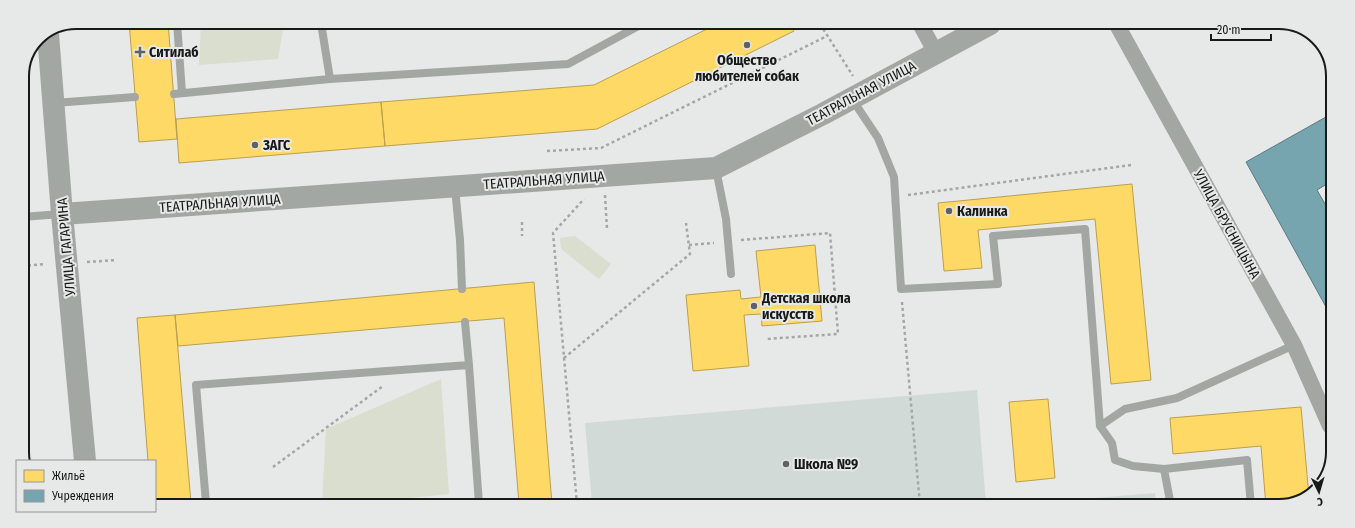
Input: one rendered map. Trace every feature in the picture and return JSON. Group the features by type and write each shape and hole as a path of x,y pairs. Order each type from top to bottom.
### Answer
{"street":[{"path":"923,29 936,53"},
{"name":"ТЕАТРАЛЬНАЯ УЛИЦА","path":"62,214 716,168 981,29"},
{"name":"УЛИЦА БРУСНИЦЫНА","path":"1120,29 1294,345 1326,417"},
{"name":"УЛИЦА ГАГАРИНА","path":"48,38 62,214 85,460"}],"lane":[{"path":"177,29 178,93 330,79 568,64 633,29"},
{"path":"322,29 330,79"},
{"path":"53,103 135,97"},
{"path":"851,98 878,138 894,177 901,289 998,284 993,236 1085,229 1100,426 1112,443 1115,460 1133,466 1164,469 1247,460 1250,499"},
{"path":"716,168 726,219 730,274"},
{"path":"455,186 460,240 462,289"},
{"path":"29,216 62,214"},
{"path":"465,322 479,499"},
{"path":"1100,426 1124,409 1176,398 1294,345"},
{"path":"206,499 196,385 469,365"},
{"path":"1164,469 1170,499"}],"path":[{"path":"547,151 601,148 827,36 823,29"},
{"path":"896,197 1131,165"},
{"path":"604,176 607,229"},
{"path":"577,499 553,233 604,176"},
{"path":"522,222 522,236"},
{"path":"564,358 690,254 686,223"},
{"path":"689,245 830,232 838,334 766,339"},
{"path":"901,289 919,499"},
{"path":"274,467 405,369"}],"shaded area":[{"name":"Школа №9","path":"977,390 986,499 592,499 585,423"},
{"path":"1155,493 1155,499 1082,499"}],"green space":[{"path":"201,29 283,29 278,59 199,65"},
{"path":"575,236 611,264 599,279 561,249 560,238"},
{"path":"441,379 449,494 400,499 322,499 326,429"}],"building: Жильё":[{"path":"130,29 169,29 177,139 139,142"},
{"path":"707,29 793,29 794,31 597,129 385,146 381,102 594,85"},
{"path":"381,102 385,146 179,163 176,119"},
{"path":"1132,184 1151,380 1111,384 1095,219 978,230 982,268 944,271 938,203"},
{"name":"Детская школа искусств","path":"815,245 822,321 762,326 761,314 744,315 749,366 693,371 686,295 740,290 741,299 761,297 756,251"},
{"path":"534,282 552,499 519,499 504,318 178,346 175,315"},
{"path":"175,315 191,499 156,499 156,460 148,460 137,318"},
{"path":"1048,399 1055,478 1016,482 1009,402"},
{"path":"1301,407 1307,472 1299,472 1299,494 1294,497 1265,499 1261,446 1173,454 1170,418"}],"building: Учреждения":[{"path":"1326,117 1326,185 1317,190 1326,206 1326,307 1246,162"}],"place":[{"name":"Общество любителей собак","path":"747,45"},
{"name":"Ситилаб","path":"140,52"},
{"name":"ЗАГС","path":"255,145"},
{"name":"Калинка","path":"949,211"},
{"name":"Детская школа искусств","path":"754,306"},
{"name":"Школа №9","path":"786,464"}]}
